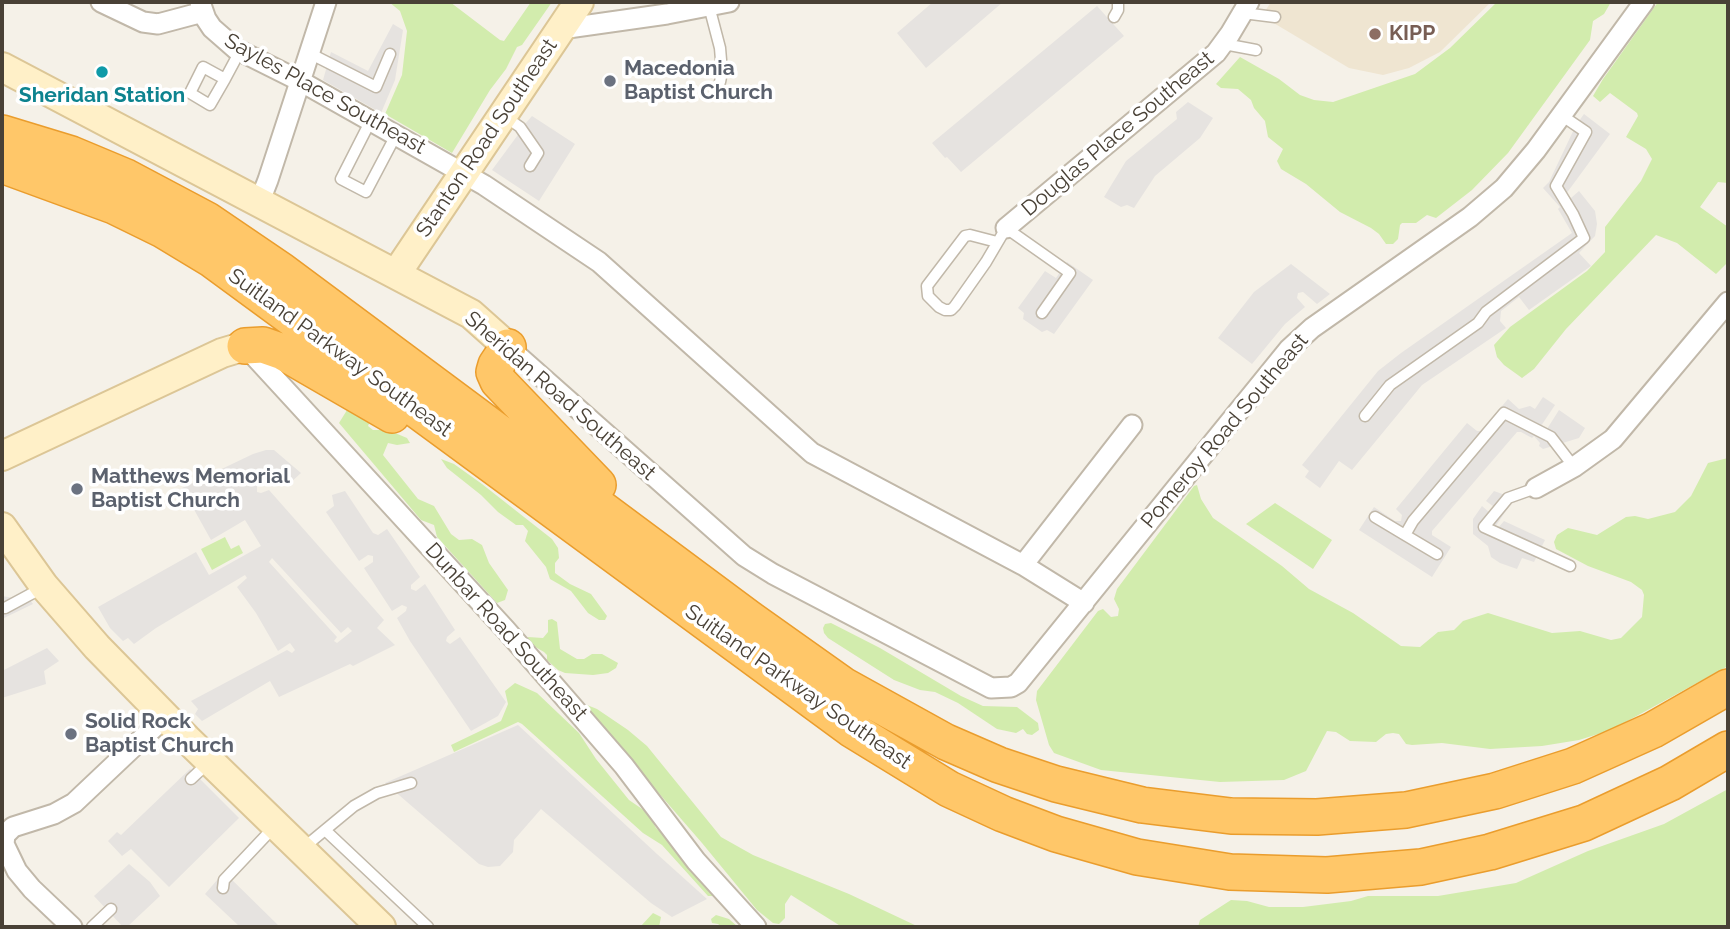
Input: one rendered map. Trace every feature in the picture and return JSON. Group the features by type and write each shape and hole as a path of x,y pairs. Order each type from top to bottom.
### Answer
{"highway":[{"name":"Suitland Parkway Southeast","path":"2,133 71,154 125,177 181,205 231,235 843,685 946,742 999,765 1083,792 1200,814 1292,818 1377,813 1435,805 1546,776 1606,753 1653,730 1728,687"},
{"name":"Suitland Parkway Southeast","path":"2,165 114,206 163,230 211,259 826,711 925,775 1030,824 1109,850 1201,869 1262,874 1358,874 1421,867 1490,852 1584,823 1670,783 1728,749"},
{"path":"245,346 263,345 292,357 393,415 458,457 538,500"},
{"path":"508,347 498,360 494,372 501,385 595,482 694,578"}],"main road":[{"name":"Stanton Road Southeast","path":"396,274 579,2"},
{"name":"Sheridan Road Southeast","path":"2,67 471,314 508,347"},
{"path":"2,456 222,354 245,346"},
{"path":"2,527 44,586 97,647 165,717 200,770 277,824 381,927"}],"street":[{"path":"101,2 143,22 158,24 202,7"},
{"path":"259,203 326,2"},
{"name":"Pomeroy Road Southeast","path":"991,688 1011,687 1018,683 1294,343 1483,207 1522,168 1644,2"},
{"path":"561,29 719,4"},
{"name":"Sayles Place Southeast","path":"202,7 219,36 240,51 300,81 464,173 599,262 812,453 1023,565 1084,603"},
{"name":"Douglas Place Southeast","path":"1002,235 1216,53 1246,7"},
{"path":"1536,488 1574,467 1613,439 1728,302"},
{"name":"Dunbar Road Southeast","path":"245,346 497,620 617,757 696,861 756,927"},
{"name":"Sheridan Road Southeast","path":"508,347 744,556 785,581 991,688"},
{"path":"1023,565 1132,425"},
{"path":"72,927 28,885 5,852 5,835 13,827 54,814 74,803 165,717"}],"lane":[{"path":"1114,17 1118,2"},
{"path":"719,4 722,72 720,82"},
{"path":"1246,7 1275,17"},
{"path":"1224,44 1256,50"},
{"path":"225,79 240,51"},
{"path":"309,53 376,87 390,54"},
{"path":"503,115 520,127 538,153 530,166"},
{"path":"1365,416 1390,385 1478,323 1486,312 1584,238 1556,186 1586,132 1562,115"},
{"path":"371,120 341,179 366,192 396,135"},
{"path":"1002,235 951,310 932,302 926,292 927,286 965,236 1002,235 1070,273 1042,313"},
{"path":"1405,535 1413,521 1504,413 1551,437 1574,467"},
{"path":"1536,488 1508,498 1484,527 1570,566"},
{"path":"1375,517 1437,554"},
{"path":"5,608 44,586"},
{"path":"301,849 354,806 377,793 411,783"},
{"path":"223,888 224,880 277,824"},
{"path":"325,830 428,927"},
{"path":"92,927 111,909"}],"shaded area":[{"path":"933,2 1003,2 926,68 897,33"},
{"name":"KIPP","path":"1271,2 1491,2 1440,52 1409,68 1383,75 1349,68 1262,16"},
{"path":"1097,6 1124,36 961,172 945,158 932,143"},
{"path":"393,24 403,30 395,80 381,113 323,80 331,52 368,71"},
{"path":"1188,102 1213,118 1200,138 1155,176 1134,208 1127,205 1121,207 1104,197 1126,161 1177,119 1176,112"},
{"path":"1584,114 1610,134 1566,194 1571,198 1579,191 1595,211 1595,236 1579,253 1591,266 1529,310 1519,297 1501,311 1500,321 1506,328 1422,385 1352,470 1339,461 1320,488 1305,477 1309,471 1302,465 1378,371 1572,233 1558,209 1560,207 1543,188 1549,182"},
{"path":"532,116 575,144 539,201 492,170 520,132 515,129 521,120 525,124"},
{"path":"1067,262 1093,280 1054,334 1047,330 1042,332 1023,319 1024,313 1018,308 1045,271 1056,278"},
{"path":"1291,264 1330,294 1317,304 1303,292 1298,293 1297,298 1305,307 1285,324 1252,364 1218,338 1254,292"},
{"path":"1543,397 1555,405 1541,426 1547,429 1559,410 1585,428 1579,438 1543,449 1534,436 1532,438 1517,432 1432,531 1432,535 1451,547 1432,577 1359,530 1374,507 1395,521 1401,521 1402,515 1396,509 1467,423 1481,431 1508,399 1519,409 1530,406 1535,409"},
{"path":"274,450 301,473 288,485 271,474 263,475 257,481 257,492 269,490 384,620 377,628 395,645 279,697 270,681 202,721 195,714 198,709 191,701 287,650 292,653 295,650 290,643 278,651 237,587 247,578 245,575 134,644 128,638 123,641 110,628 98,607 196,552 209,575 261,546 245,520 211,540 182,488 253,454","holes":["272,558 341,633 348,627 352,631 337,643 334,641 337,637 269,562"]},
{"path":"345,491 373,533 378,535 387,529 420,577 411,585 411,589 416,591 425,584 455,630 446,641 450,644 460,637 506,702 498,716 471,731 397,618 407,607 402,605 392,611 364,568 373,562 373,556 368,555 359,561 326,512 334,506 332,495"},
{"path":"1494,491 1505,495 1508,508 1495,527 1498,528 1504,521 1545,540 1534,562 1522,558 1517,569 1500,563 1491,557 1488,546 1473,534 1473,519 1482,506 1490,513 1494,507 1486,501"},
{"path":"24,592 33,604 2,619 2,596 14,598"},
{"path":"47,648 59,661 44,671 46,684 2,698 2,671"},
{"path":"518,725 707,899 672,917 651,903 541,809 514,840 513,852 500,866 488,867 479,864 385,783"},
{"path":"190,769 239,818 169,887 131,849 122,856 108,841 117,832 121,835"},
{"path":"129,864 150,882 160,896 127,927 123,927 94,896"},
{"path":"224,872 280,927 240,927 205,894"}],"green space":[{"path":"389,2 450,2 504,41 531,2 552,2 522,45 517,47 506,69 490,90 452,153 385,114 402,75 407,31 400,11"},
{"path":"1497,2 1611,2 1604,14 1593,21 1590,40 1508,153 1472,190 1436,218 1427,215 1416,223 1402,223 1398,239 1393,244 1386,244 1371,228 1340,212 1306,184 1281,169 1277,161 1283,149 1268,137 1265,121 1251,100 1238,89 1221,88 1216,84 1240,57 1279,79 1300,95 1333,102 1415,74 1450,48"},
{"path":"1658,2 1728,2 1728,183 1718,182 1700,207 1728,227 1728,262 1716,274 1677,243 1656,235 1566,329 1534,369 1522,378 1497,357 1494,345 1510,327 1587,271 1605,252 1605,227 1641,181 1652,159 1646,149 1626,137 1638,116 1637,113 1610,93 1600,102 1593,96"},
{"path":"352,402 372,417 368,426 373,430 388,430 407,438 410,443 388,443 383,455 418,499 434,506 451,534 459,540 472,539 482,545 489,563 508,590 505,600 497,603 437,537 434,525 421,520 339,423"},
{"path":"1728,458 1728,666 1611,730 1579,740 1542,746 1490,749 1442,743 1412,745 1406,744 1399,734 1393,733 1386,734 1376,742 1350,741 1336,732 1327,731 1306,771 1284,780 1220,782 1101,770 1054,753 1049,745 1036,700 1037,691 1098,611 1103,609 1111,617 1118,616 1119,609 1114,599 1117,589 1194,486 1197,485 1201,499 1213,518 1282,566 1309,589 1353,613 1401,646 1420,647 1438,632 1454,630 1463,621 1488,613 1552,633 1580,631 1611,640 1621,638 1642,617 1642,590 1631,582 1588,566 1556,549 1554,542 1557,535 1568,528 1597,535 1626,517 1648,519 1675,512 1691,496 1708,463"},
{"path":"441,459 454,464 482,484 552,539 558,548 559,558 555,563 555,573 591,594 607,616 605,620 599,620 588,613 571,591 550,579 546,567 525,541 528,531 523,525 516,525 498,512 447,468"},
{"path":"1275,503 1332,540 1313,569 1246,524"},
{"path":"225,537 231,549 239,545 243,553 212,570 201,549"},
{"path":"548,620 557,622 560,649 577,659 602,654 618,663 616,668 608,673 593,675 558,670 547,660 544,652 525,641 528,637 543,638 548,632"},
{"path":"831,623 983,706 1017,707 1038,723 1039,730 1032,735 1023,729 1016,733 997,729 958,703 935,692 920,690 894,680 828,638 823,628 825,624"},
{"path":"515,683 537,693 579,733 629,800 648,813 656,828 687,855 715,896 708,896 662,845 643,833 522,724 518,722 454,752 451,745 501,721 508,704 505,691"},
{"path":"587,705 628,730 647,746 721,837 753,855 849,894 919,927 842,927 791,895 785,904 785,918 779,924 773,923 757,910 584,707"},
{"path":"1728,789 1728,927 1198,927 1200,920 1231,900 1269,907 1303,907 1368,896 1438,896 1516,883 1588,851 1664,824"},
{"path":"653,913 661,917 659,927 640,927"},
{"path":"716,915 729,919 738,927 722,927 712,923 711,919"}],"place":[{"name":"KIPP","path":"1375,34"},
{"name":"Sheridan Station","path":"102,72"},
{"name":"Macedonia Baptist Church","path":"610,81"},
{"name":"Matthews Memorial Baptist Church","path":"77,489"},
{"name":"Solid Rock Baptist Church","path":"71,734"}]}
